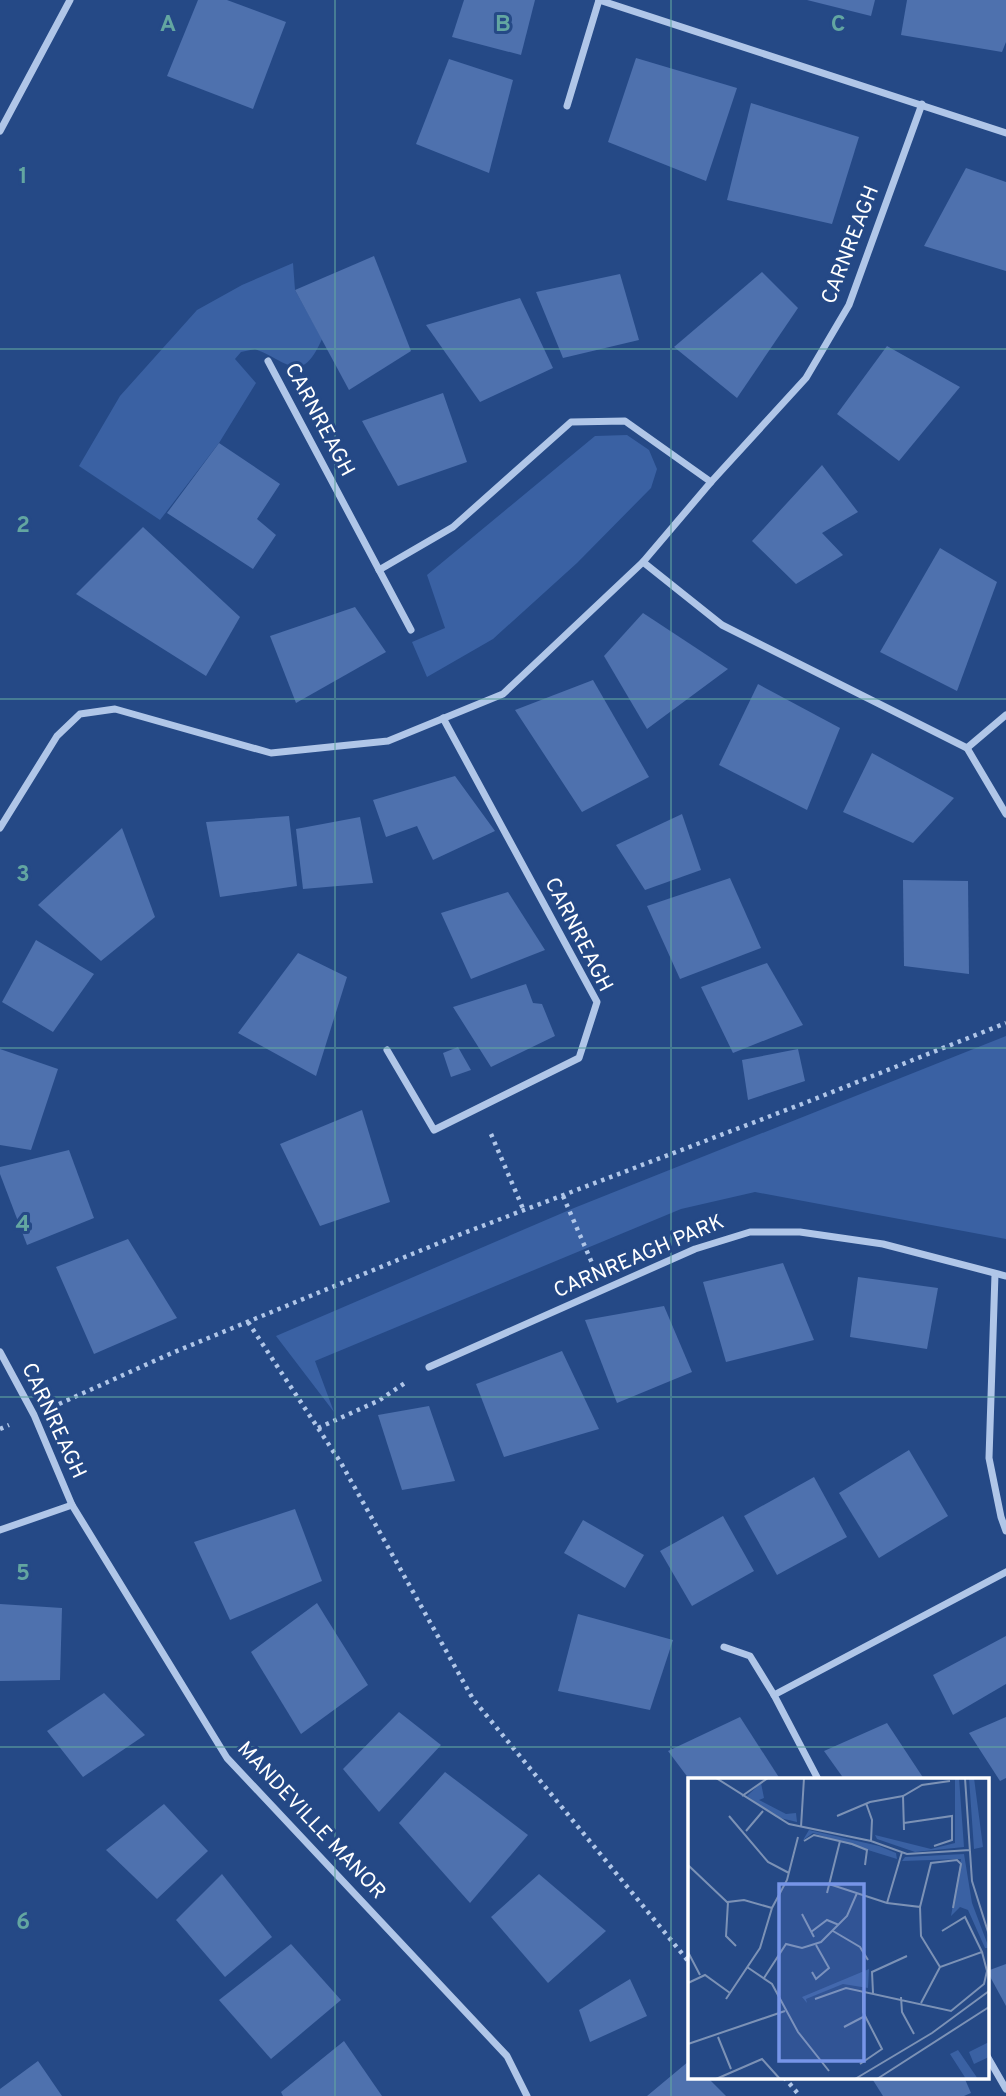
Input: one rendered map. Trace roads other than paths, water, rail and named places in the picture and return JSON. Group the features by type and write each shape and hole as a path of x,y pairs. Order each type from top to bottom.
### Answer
{"street":[{"path":"0,131 70,0"},
{"path":"567,106 599,0 1006,133"},
{"name":"CARNREAGH","path":"0,828 57,736 80,714 115,709 271,753 388,741 503,694 643,562 710,482 806,378 849,305 922,104"},
{"name":"CARNREAGH","path":"268,361 411,630"},
{"path":"379,570 453,527 571,422 625,421 710,482"},
{"path":"643,562 722,625 967,748 1006,814"},
{"path":"967,748 1006,715"},
{"name":"CARNREAGH","path":"387,1050 434,1130 579,1058 597,1002 443,718"},
{"name":"CARNREAGH PARK","path":"429,1367 695,1249 750,1232 800,1232 883,1244 1006,1276"},
{"path":"995,1274 989,1458 1006,1531"},
{"name":"CARNREAGH","path":"0,1352 34,1415 72,1505"},
{"path":"0,1530 72,1505"},
{"name":"MANDEVILLE MANOR","path":"72,1505 227,1758 508,2056 527,2096"},
{"path":"774,1695 1006,1572"},
{"path":"723,1647 750,1657 774,1695 817,1778"},
{"path":"988,2058 1006,2089"}]}
